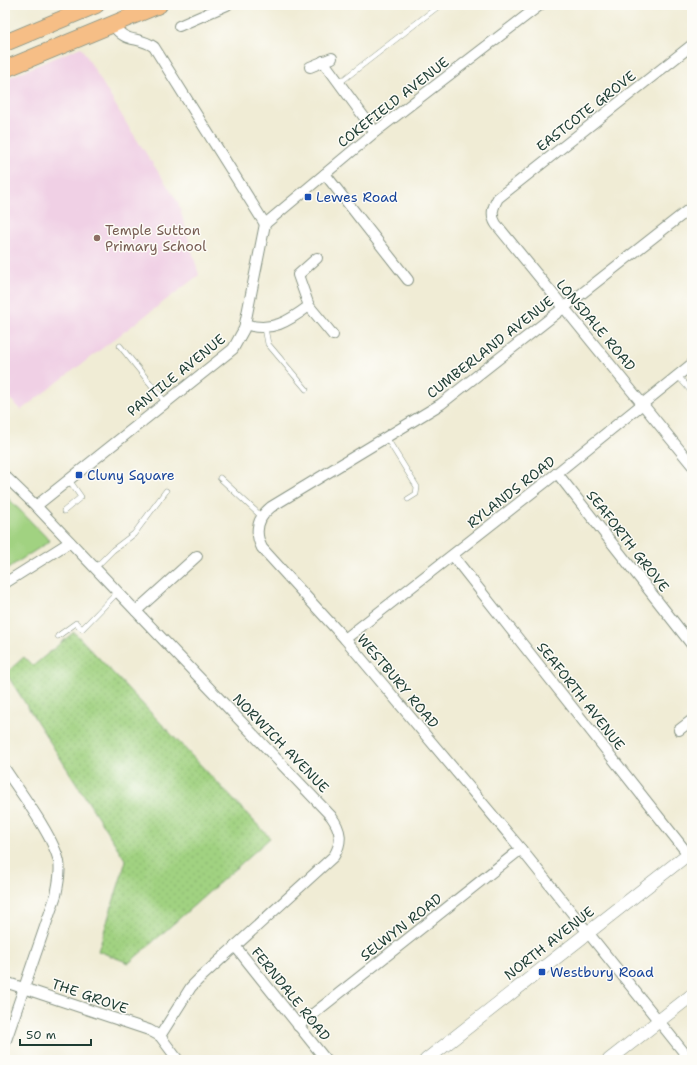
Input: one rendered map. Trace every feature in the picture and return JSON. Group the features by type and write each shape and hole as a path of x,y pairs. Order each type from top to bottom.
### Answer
{"main road":[{"path":"5,43 96,5"},
{"path":"5,69 159,5"}],"street":[{"path":"179,26 227,5"},
{"name":"COKEFIELD AVENUE","path":"265,224 375,132 540,5"},
{"path":"112,24 126,39 148,43 154,47 265,224"},
{"name":"EASTCOTE GROVE","path":"498,198 692,45"},
{"path":"310,67 327,59 339,83 375,132"},
{"path":"325,174 408,280"},
{"name":"LONSDALE ROAD","path":"498,198 492,212 492,218 496,224 563,309 644,405 692,465"},
{"name":"CUMBERLAND AVENUE","path":"262,517 271,507 447,400 692,207"},
{"name":"PANTILE AVENUE","path":"36,506 234,349 239,341 245,324 265,224"},
{"path":"317,258 298,273 309,306 332,335"},
{"path":"245,324 265,328 282,324 309,306"},
{"name":"RYLANDS ROAD","path":"345,639 644,405 692,364"},
{"name":"SEAFORTH GROVE","path":"557,473 692,645"},
{"name":"NORWICH AVENUE","path":"5,476 36,506 118,592 331,816 338,826 341,837 340,847 334,856 191,987 160,1036"},
{"name":"WESTBURY ROAD","path":"262,517 257,533 262,548 345,639 521,849 690,1060"},
{"path":"5,583 70,542"},
{"path":"136,611 197,556"},
{"name":"SEAFORTH AVENUE","path":"453,556 690,852"},
{"path":"679,730 692,720"},
{"path":"5,769 51,841 59,861 60,870 56,895 5,1043"},
{"name":"SELWYN ROAD","path":"298,1026 521,849"},
{"name":"NORTH AVENUE","path":"426,1060 690,852"},
{"name":"FERNDALE ROAD","path":"235,946 326,1060"},
{"name":"THE GROVE","path":"5,982 149,1030 160,1036 178,1060"},
{"path":"609,1060 692,995"}],"lane":[{"path":"339,83 440,5"},
{"path":"265,328 268,344 306,389"},
{"path":"120,346 166,403"},
{"path":"678,376 692,392"},
{"path":"386,437 417,487 416,494 408,499"},
{"path":"220,478 262,517"},
{"path":"64,511 81,497 69,480"},
{"path":"95,568 112,550 134,534 166,491"},
{"path":"58,636 76,623 82,628 118,592"}],"shaded area":[{"name":"Temple Sutton Primary School","path":"81,47 128,126 178,202 199,275 21,410 5,394 5,79"}],"green space":[{"path":"5,495 50,541 5,570"},
{"path":"74,632 270,838 129,963 98,951 126,861 6,673 24,657 33,666"}],"place":[{"name":"Lewes Road","path":"308,197"},
{"name":"Temple Sutton Primary School","path":"97,238"},
{"name":"Cluny Square","path":"79,475"},
{"name":"Westbury Road","path":"542,972"}]}
